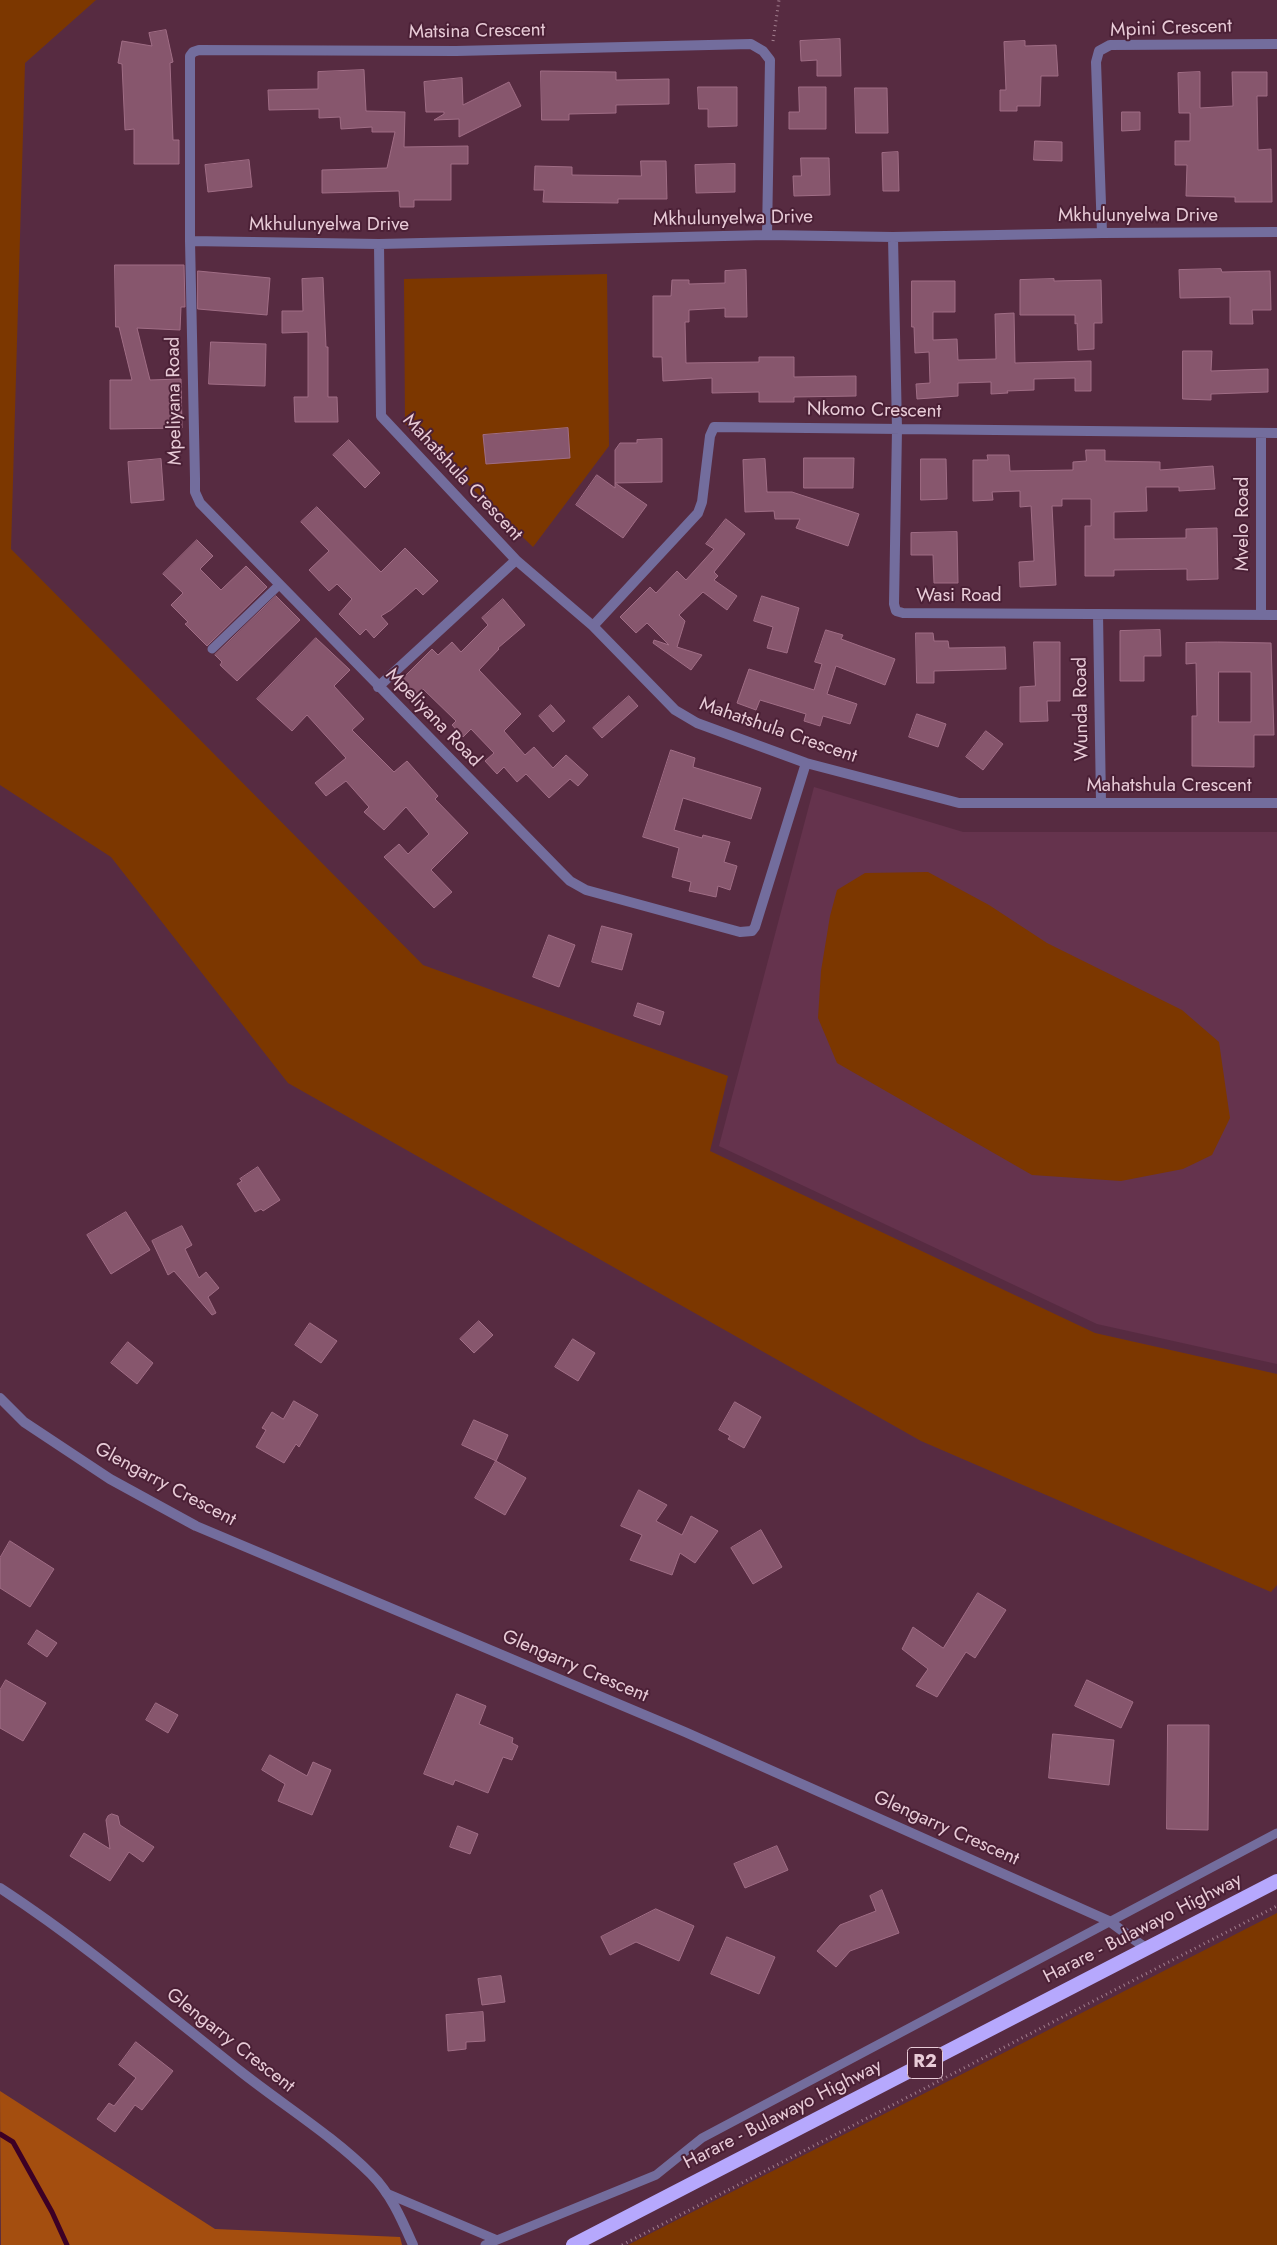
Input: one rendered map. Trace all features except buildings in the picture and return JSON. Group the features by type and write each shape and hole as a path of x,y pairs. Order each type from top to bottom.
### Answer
{"highway":[{"name":"Harare - Bulawayo Highway","path":"573,2245 1277,1881"}],"street":[{"name":"Matsina Crescent","path":"190,241 190,56 193,52 199,50 456,51 752,44 770,60"},
{"name":"Mpini Crescent","path":"1102,233 1096,62 1099,52 1110,45 1277,44"},
{"path":"767,235 770,60"},
{"name":"Mkhulunyelwa Drive","path":"190,241 379,244 767,235 893,237 1277,232"},
{"name":"Wasi Road","path":"893,237 897,429 894,604 896,611 903,613 1277,614"},
{"name":"Mpeliyana Road","path":"190,241 195,492 200,503 378,687 570,881 586,890 740,932 748,932 755,927 806,763"},
{"name":"Mahatshula Crescent","path":"379,244 381,416 516,560 593,626 686,718 806,763 959,803 1277,802"},
{"name":"Nkomo Crescent","path":"593,626 698,513 702,502 712,428 1277,433"},
{"name":"Mvelo Road","path":"1261,433 1261,614"},
{"path":"378,687 516,560"},
{"name":"Wunda Road","path":"1098,614 1101,803"},
{"name":"Glengarry Crescent","path":"0,1398 24,1422 102,1474 196,1526 685,1732 1110,1921 1147,1948"},
{"name":"Glengarry Crescent","path":"0,1888 124,1979 289,2110 335,2143 371,2175 386,2193 399,2214 413,2245"}],"lane":[{"path":"212,649 279,585"},
{"path":"485,2245 656,2175 702,2138 1277,1833"},
{"path":"386,2193 496,2240"}],"path":[{"path":"770,60 780,0"},
{"path":"622,2245 1277,1906"}],"shaded area":[{"path":"0,0 96,0 25,63 11,549 423,965 728,1076 710,1151 1095,1333 1277,1374 1277,1585 1271,1592 921,1441 288,1083 111,857 0,785"},
{"path":"607,274 609,446 533,547 405,424 404,279"},
{"path":"814,787 963,832 1277,832 1277,1364 1097,1324 719,1146"},
{"path":"928,872 989,905 1047,943 1182,1010 1219,1042 1230,1118 1212,1155 1183,1169 1121,1181 1032,1175 837,1063 818,1018 821,971 830,916 837,890 865,873"},
{"path":"1277,1913 1277,2245 628,2245"},
{"path":"0,2091 215,2229 400,2237 402,2245 1,2245"}],"waterway":[{"path":"0,2134 13,2142 52,2212 67,2245"}]}
